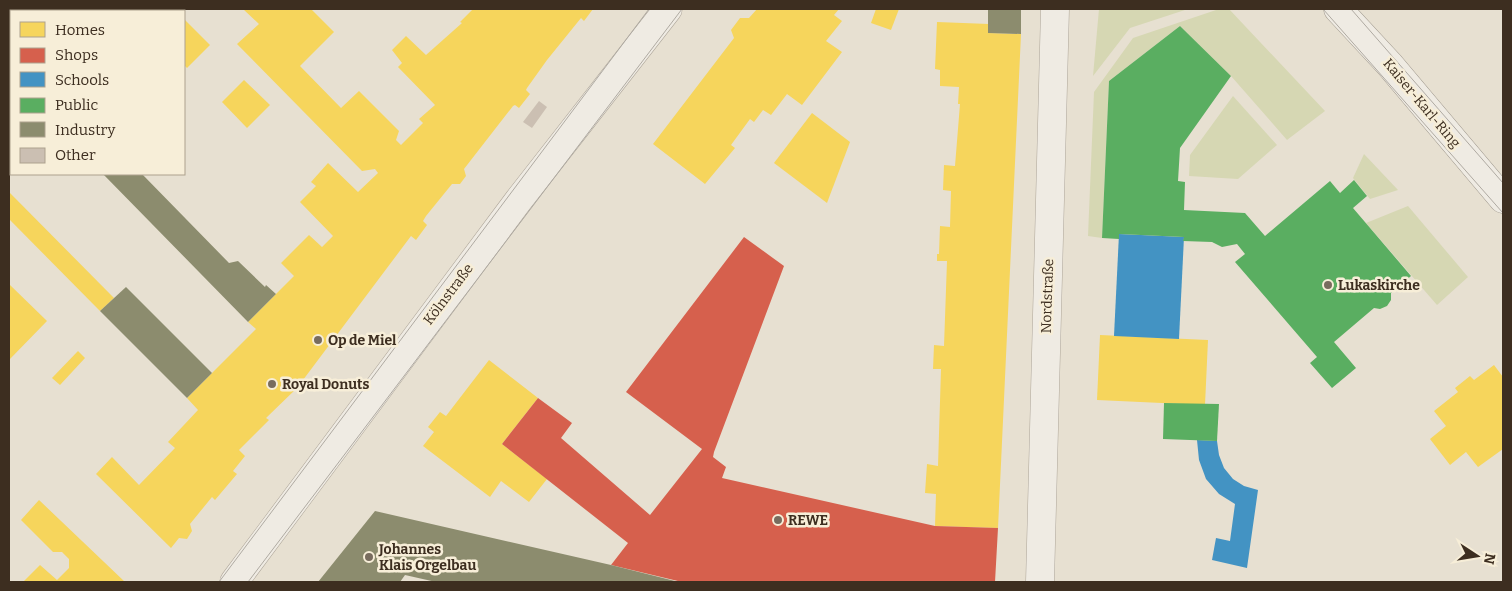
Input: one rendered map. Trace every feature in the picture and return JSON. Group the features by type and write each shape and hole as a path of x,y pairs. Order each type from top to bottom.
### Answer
{"street":[{"name":"Kölnstraße","path":"234,582 518,201 668,9"},
{"name":"Nordstraße","path":"1040,582 1055,9"},
{"name":"Kaiser-Karl-Ring","path":"1338,9 1390,65 1503,199"}],"green space":[{"path":"1099,9 1188,9 1130,28 1093,76"},
{"path":"1219,9 1229,9 1325,111 1287,140 1231,76 1180,26 1109,81 1102,238 1088,236 1094,92 1133,38"},
{"path":"1233,96 1277,145 1238,179 1189,176 1190,155"},
{"path":"1364,154 1398,190 1370,199 1353,178"},
{"path":"1408,206 1468,277 1437,305 1366,223"}],"building: Homes":[{"path":"37,9 155,9 154,10 36,10"},
{"path":"243,9 311,9 334,32 300,66 341,108 359,91 399,131 396,140 401,145 423,123 419,119 435,105 398,67 402,63 392,50 406,36 426,55 462,23 460,22 473,9 593,9 584,21 581,18 547,60 527,88 526,90 530,94 519,108 515,105 513,106 464,169 466,176 460,184 452,184 426,216 423,221 427,225 416,240 411,236 297,388 266,418 269,420 239,450 245,456 233,471 237,474 215,500 212,497 190,524 192,531 187,539 179,538 171,548 96,474 112,457 139,485 175,448 168,442 198,410 187,398 256,329 248,322 294,276 281,263 309,235 322,247 333,236 300,202 316,186 311,182 328,163 358,192 378,173 375,169 362,171 237,44 259,24"},
{"path":"757,9 839,9 834,15 842,21 826,41 842,52 802,105 787,94 771,115 763,110 754,122 750,119 731,145 735,148 705,184 653,144 734,38 731,30 740,18 749,18"},
{"path":"876,9 899,9 891,30 871,23"},
{"path":"185,20 210,45 187,68 185,66"},
{"path":"937,22 989,24 988,33 1021,34 998,528 935,526 936,494 925,493 927,464 938,466 941,369 933,369 934,345 944,346 947,261 937,261 937,254 939,254 940,226 950,227 951,191 943,190 944,165 955,166 960,104 958,104 959,87 940,86 940,70 935,69"},
{"path":"10,35 9,141 9,36"},
{"path":"244,80 270,105 247,128 222,102"},
{"path":"812,113 850,142 827,203 774,163"},
{"path":"9,192 114,298 100,311 9,219"},
{"path":"9,284 47,321 9,360"},
{"path":"1100,335 1208,340 1205,405 1097,400"},
{"path":"78,351 85,358 60,385 52,378"},
{"path":"489,360 538,398 502,444 547,479 529,502 501,481 490,497 423,446 434,432 428,427 440,412 446,416"},
{"path":"1494,365 1503,377 1503,449 1478,467 1466,452 1450,465 1430,439 1446,426 1434,411 1458,392 1455,388 1470,376 1474,380"},
{"path":"39,500 125,582 23,582 40,565 57,580 69,568 69,559 62,552 53,552 21,520"}],"building: Shops":[{"path":"744,237 784,266 714,452 713,457 726,467 722,478 935,526 998,528 995,582 682,582 611,565 628,543 502,444 538,398 572,423 561,438 650,515 702,449 626,392"}],"building: Schools":[{"path":"1119,234 1184,237 1179,339 1114,336"},
{"path":"1197,440 1217,441 1219,455 1224,468 1233,479 1244,486 1258,490 1247,568 1212,560 1216,538 1230,541 1235,504 1219,494 1206,479 1199,460"}],"building: Public":[{"path":"1180,26 1231,76 1180,148 1178,181 1185,182 1184,210 1245,213 1265,236 1330,181 1340,193 1354,180 1367,196 1353,208 1411,276 1391,293 1391,300 1387,306 1380,309 1374,308 1334,342 1356,368 1332,388 1310,363 1317,357 1235,262 1245,254 1237,244 1222,247 1212,242 1183,241 1184,237 1119,234 1119,239 1102,238 1109,81"},
{"path":"1164,403 1219,404 1217,441 1163,439"}],"building: Industry":[{"path":"988,9 1021,9 1021,34 988,33"},
{"path":"104,175 143,175 229,263 238,261 265,287 266,285 276,294 248,322"},
{"path":"126,287 212,373 187,398 100,311"},
{"path":"375,511 679,582 436,582 405,575 400,582 318,582"}],"building: Other":[{"path":"539,101 547,107 532,128 523,122"}],"tram line":[{"path":"219,582 649,9"},
{"path":"248,582 682,9"},
{"path":"1323,9 1503,213"},
{"path":"1351,9 1503,183"}],"place":[{"name":"Lukaskirche","path":"1328,285"},
{"name":"Op de Miel","path":"318,340"},
{"name":"Royal Donuts","path":"272,384"},
{"name":"REWE","path":"778,520"},
{"name":"Johannes Klais Orgelbau","path":"369,557"}]}
